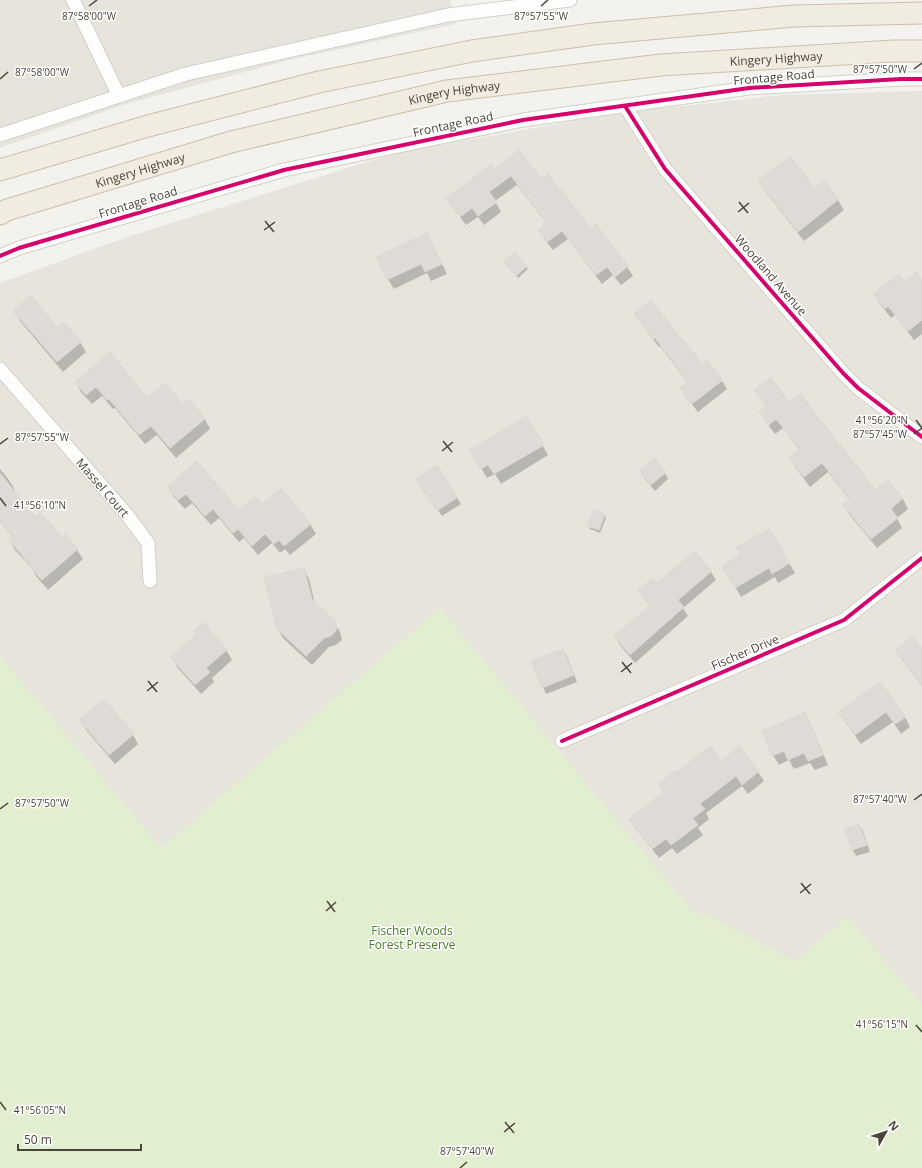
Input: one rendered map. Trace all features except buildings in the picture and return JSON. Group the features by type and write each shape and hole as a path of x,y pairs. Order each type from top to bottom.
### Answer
{"highway":[{"path":"0,170 148,126 319,82 472,51 593,34 794,16 922,13"},
{"name":"Kingery Highway","path":"0,214 7,210 231,142 447,91 661,65 922,51"}],"street":[{"path":"73,0 119,96"},
{"path":"0,135 186,74 448,15 570,0"},
{"name":"Frontage Road","path":"0,256 19,248 284,170 523,120 749,88 922,79"},
{"name":"Woodland Avenue","path":"625,106 665,169 843,373 858,388 922,438"},
{"name":"Massel Court","path":"0,369 128,516 148,543 150,581"},
{"name":"Fischer Drive","path":"562,741 844,620 922,558"}],"shaded area":[{"path":"0,0 450,0 456,24 289,60 123,105 0,148"},
{"path":"922,91 922,1004 847,917 759,992 440,608 161,848 0,656 0,283 127,237 396,153 618,113 781,95"}],"green space":[{"name":"Fischer Woods Forest Preserve","path":"440,608 692,911 711,917 795,961 847,917 922,1004 922,1168 0,1168 0,656 161,848"}],"cycle path":[{"path":"0,256 19,248 284,170 523,120 749,88 922,79"},
{"path":"625,106 665,169 843,373 858,388 922,437"},
{"path":"562,741 844,620 922,558"}]}
